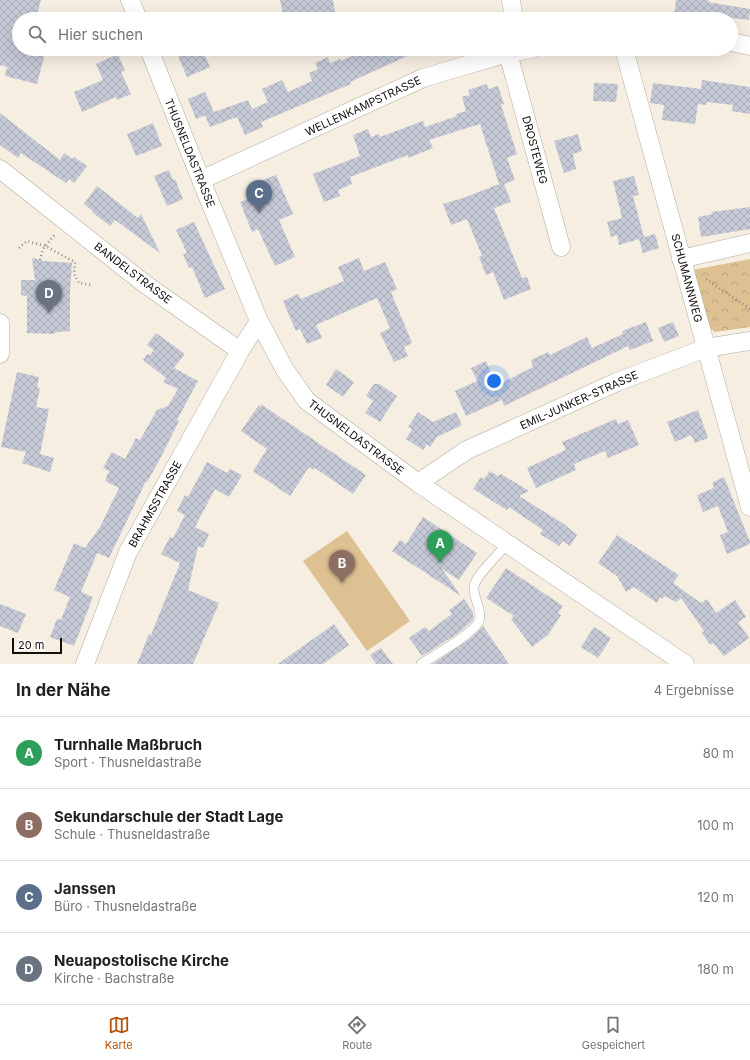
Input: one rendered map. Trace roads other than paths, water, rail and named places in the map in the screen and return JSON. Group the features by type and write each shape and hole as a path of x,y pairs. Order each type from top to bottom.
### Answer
{"street":[{"path":"130,0 135,12"},
{"path":"511,0 513,12"},
{"path":"738,43 750,46"},
{"name":"THUSNELDASTRASSE","path":"152,56 259,321 285,370 307,401 418,483 685,664"},
{"name":"WELLENKAMPSTRASSE","path":"201,180 423,78 501,56"},
{"name":"DROSTEWEG","path":"520,56 561,248"},
{"name":"SCHUMANNWEG","path":"626,56 750,507"},
{"name":"BANDELSTRASSE","path":"2,176 146,284 240,351"},
{"path":"682,261 750,243"},
{"path":"240,351 259,321"},
{"path":"0,323 0,354"},
{"name":"EMIL-JUNKER-STRASSE","path":"418,483 467,450 617,382 706,348 750,341"},
{"name":"BRAHMSSTRASSE","path":"85,664 128,552 240,351"}],"lane":[{"path":"421,664 478,624 480,616 474,588 479,578 507,544"}],"place":[{"name":"Janssen","path":"259,213"},
{"name":"Neuapostolische Kirche","path":"49,313"},
{"name":"Turnhalle Maßbruch","path":"440,563"},
{"name":"Sekundarschule der Stadt Lage","path":"342,583"}]}
